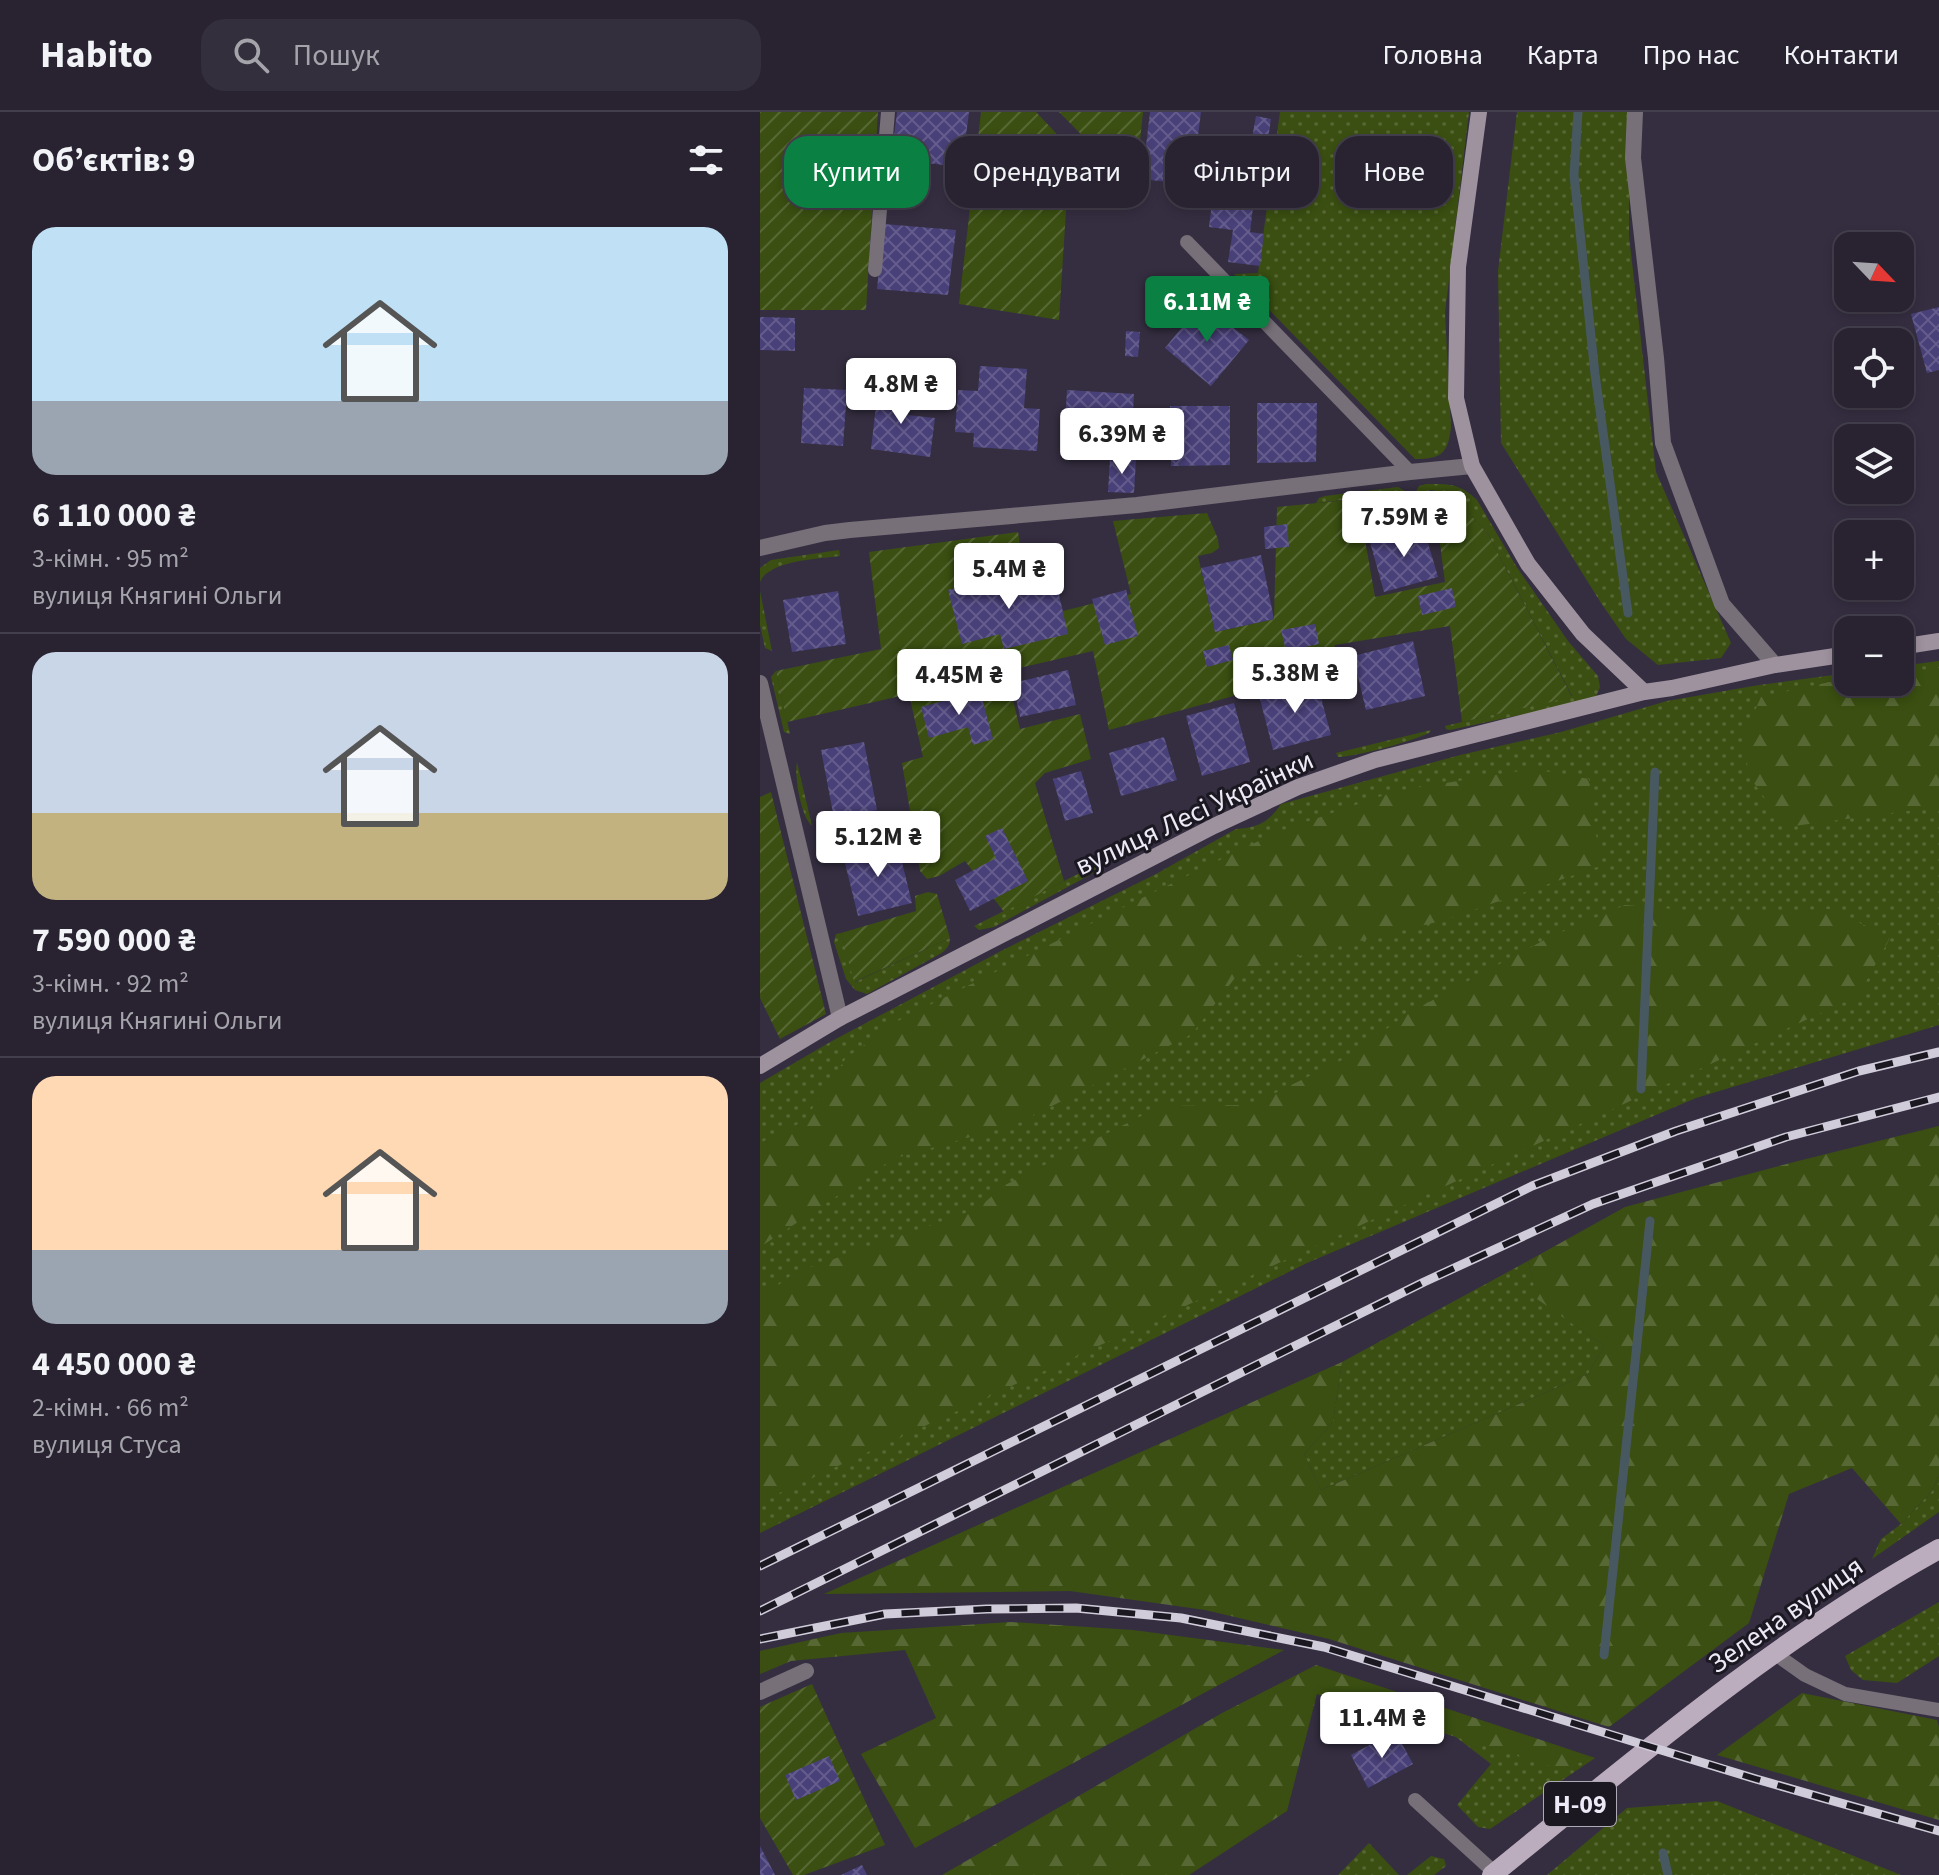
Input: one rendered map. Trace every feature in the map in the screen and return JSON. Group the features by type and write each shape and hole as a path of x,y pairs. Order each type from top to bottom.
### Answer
{"main road":[{"name":"Зелена вулиця","path":"1493,1874 1668,1732 1774,1653 1895,1573 1939,1549"}],"street":[{"path":"1479,112 1458,267 1456,398 1472,466 1528,564 1583,634 1644,692"},
{"path":"1635,112 1633,158 1663,443 1722,604 1775,665"},
{"path":"760,548 850,530 1137,505 1472,466"},
{"path":"1914,645 1939,641"},
{"name":"вулиця Лесі Українки","path":"760,1066 840,1018 1214,826 1298,787 1375,760 1644,692 1834,656"},
{"path":"760,683 840,1018"},
{"path":"760,1692 806,1671"}],"lane":[{"path":"875,270 888,112"},
{"path":"1187,242 1410,472"},
{"path":"1774,1653 1805,1675 1845,1694 1939,1710"},
{"path":"1415,1800 1493,1874"}],"green space":[{"path":"760,112 878,112 877,136 784,136 784,208 872,208 866,310 760,310"},
{"path":"981,112 1036,112 1059,136 978,136"},
{"path":"1059,112 1143,112 1141,136 1083,136"},
{"path":"1280,112 1469,112 1445,313 1451,427 1448,443 1437,456 1415,459 1234,274 1258,273 1267,208 1319,208 1319,136 1277,136"},
{"path":"1517,112 1629,112 1629,236 1656,472 1731,643 1721,658 1658,665 1626,639 1501,443 1498,271"},
{"path":"970,208 1066,208 1059,320 959,304"},
{"path":"1419,486 1453,486 1465,490 1477,500 1516,566 1568,641 1598,676 1600,687 1595,699 1446,729 1445,726 1572,696 1488,534 1453,496 1433,490 1415,493"},
{"path":"1398,487 1408,493 1316,503 1325,496"},
{"path":"1433,490 1453,496 1488,534 1572,697 1462,722 1450,626 1335,645 1329,670 1109,730 1093,651 1006,671 1020,729 1080,714 1091,759 1045,773 1035,783 1064,881 1004,912 965,861 939,876 927,879 920,871 902,763 923,757 909,694 787,722 776,671 881,649 869,552 1018,532 1017,557 1010,565 991,574 955,581 965,632 1131,594 1113,521 1207,513 1219,548 1198,556 1215,632 1274,619 1277,507 1358,499 1375,597 1445,582"},
{"path":"839,550 840,556 796,562 773,569 760,582 760,568 771,560"},
{"path":"760,591 772,651 765,648 760,625"},
{"path":"1939,661 1939,1025 1696,1098 1307,1263 760,1533 760,1083 832,1041 1001,951 1156,874 1236,829 1262,823 1281,804 1460,755 1561,732 1667,701 1759,685 1834,675 1834,696 1914,696 1914,664"},
{"path":"1939,668 1939,808 1786,827 1748,775 1745,733 1761,697 1834,681 1834,696 1914,696 1914,671"},
{"path":"776,671 790,734 784,732 771,677"},
{"path":"1431,730 1420,737 1371,751 1338,757 1336,753"},
{"path":"797,762 812,826 799,796"},
{"path":"1533,769 1589,779 1600,866 1445,920 1241,970 1192,1034 1019,1123 893,1159 760,1247 760,1143 804,1121 846,1058 898,1021 1277,832 1396,791"},
{"path":"771,792 826,1014 780,1039 760,998 760,797"},
{"path":"1116,855 1110,864 994,927 979,930 974,926"},
{"path":"928,892 937,894 950,938 854,982 841,933 916,911 915,896"},
{"path":"1625,905 1721,913 1832,909 1890,938 1858,996 760,1502 760,1299 794,1273 977,1209 1005,1185 1161,1106 1251,1105 1348,1057 1407,1014 1548,938"},
{"path":"841,933 855,982 950,938 947,948 940,954 867,994 855,990 846,979 834,942 836,934"},
{"path":"1939,1126 1939,1475 1932,1491 1901,1524 1852,1468 1789,1494 1749,1623 1609,1727 1329,1639 1205,1610 1070,1591 824,1594 1342,1362 1333,1422 1304,1454 1321,1490 1588,1374 1604,1346 1537,1299 1528,1261 1625,1207"},
{"path":"1528,1261 1538,1299 1604,1346 1588,1374 1321,1490 1304,1454 1333,1422 1342,1362"},
{"path":"1939,1475 1939,1512 1872,1559 1881,1539 1901,1524 1932,1491"},
{"path":"1939,1602 1939,1656 1897,1683 1863,1680 1851,1670 1845,1656"},
{"path":"1011,1622 1133,1630 1284,1650 915,1848 861,1754 936,1718 905,1650 791,1661 760,1674 760,1651 841,1633"},
{"path":"1316,1665 1595,1758 1559,1769 1317,1694 1287,1811 1189,1875 942,1875 1222,1713"},
{"path":"812,1684 885,1845 804,1875 793,1875 760,1818 760,1707"},
{"path":"1802,1693 1937,1720 1939,1820 1717,1755"},
{"path":"1426,1714 1595,1758 1490,1829 1478,1827 1457,1805 1491,1764"},
{"path":"1717,1801 1901,1875 1547,1875 1627,1808"},
{"path":"1369,1843 1399,1875 1338,1875"},
{"path":"1431,1856 1444,1859 1446,1866 1434,1875 1407,1875"}],"building":[{"path":"897,112 969,112 966,136 945,136 945,165 929,163 929,136 894,136"},
{"path":"1150,112 1201,112 1198,136 1165,136 1165,182 1149,180 1147,136"},
{"path":"1256,116 1271,119 1268,136 1252,136"},
{"path":"1211,208 1253,208 1250,232 1264,234 1260,266 1228,262 1233,230 1209,227"},
{"path":"884,224 956,230 948,295 877,289"},
{"path":"1202,303 1249,340 1211,386 1165,348"},
{"path":"1939,307 1939,370 1927,373 1911,314"},
{"path":"760,317 795,318 795,351 760,350"},
{"path":"1126,331 1140,332 1138,357 1125,356"},
{"path":"980,366 1027,369 1024,408 1040,409 1037,451 973,447 974,433 955,432 958,390 978,391"},
{"path":"804,388 847,390 843,446 801,443"},
{"path":"878,389 911,394 908,415 935,418 930,457 871,449"},
{"path":"1067,390 1134,394 1131,447 1064,443"},
{"path":"1257,403 1317,403 1316,462 1257,463"},
{"path":"1170,406 1230,406 1230,465 1171,466"},
{"path":"1110,458 1136,459 1134,493 1108,492"},
{"path":"1287,524 1289,547 1265,549 1264,527"},
{"path":"1423,526 1438,577 1384,592 1370,542"},
{"path":"1261,555 1274,619 1215,632 1201,568"},
{"path":"1054,573 1068,634 1004,649 1000,634 962,644 948,590 1000,576 1002,585"},
{"path":"1452,588 1456,607 1422,615 1418,596"},
{"path":"1126,590 1138,636 1105,645 1092,599"},
{"path":"838,591 846,644 792,652 783,600"},
{"path":"1315,624 1319,644 1286,651 1281,630"},
{"path":"1413,641 1425,696 1366,710 1353,656"},
{"path":"1229,645 1233,660 1207,667 1203,651"},
{"path":"1068,670 1076,705 1020,717 1013,683"},
{"path":"1316,679 1331,735 1273,750 1259,695"},
{"path":"980,691 993,739 973,745 968,727 929,738 921,707"},
{"path":"1234,703 1250,762 1202,776 1186,716"},
{"path":"1164,737 1177,780 1121,796 1109,753"},
{"path":"864,742 877,810 834,818 821,750"},
{"path":"1081,771 1093,813 1065,821 1053,779"},
{"path":"1002,828 1028,881 970,911 955,880 996,858 985,836"},
{"path":"897,842 912,903 858,916 843,855"},
{"path":"1395,1731 1413,1764 1368,1788 1351,1755"},
{"path":"829,1756 840,1781 796,1800 785,1775"},
{"path":"760,1846 775,1875 760,1875"},
{"path":"862,1865 867,1875 841,1875"}],"waterway":[{"path":"1578,112 1574,175 1595,374 1628,613"},
{"path":"1641,1089 1655,772"},
{"path":"1604,1655 1650,1221"},
{"path":"1663,1853 1668,1875"}],"railway":[{"path":"760,1566 1532,1186 1676,1131 1859,1071 1939,1052"},
{"path":"760,1611 1424,1282 1593,1204 1786,1137 1939,1097"},
{"path":"760,1639 885,1614 1076,1608 1181,1618 1324,1647 1756,1779 1939,1831"}]}
